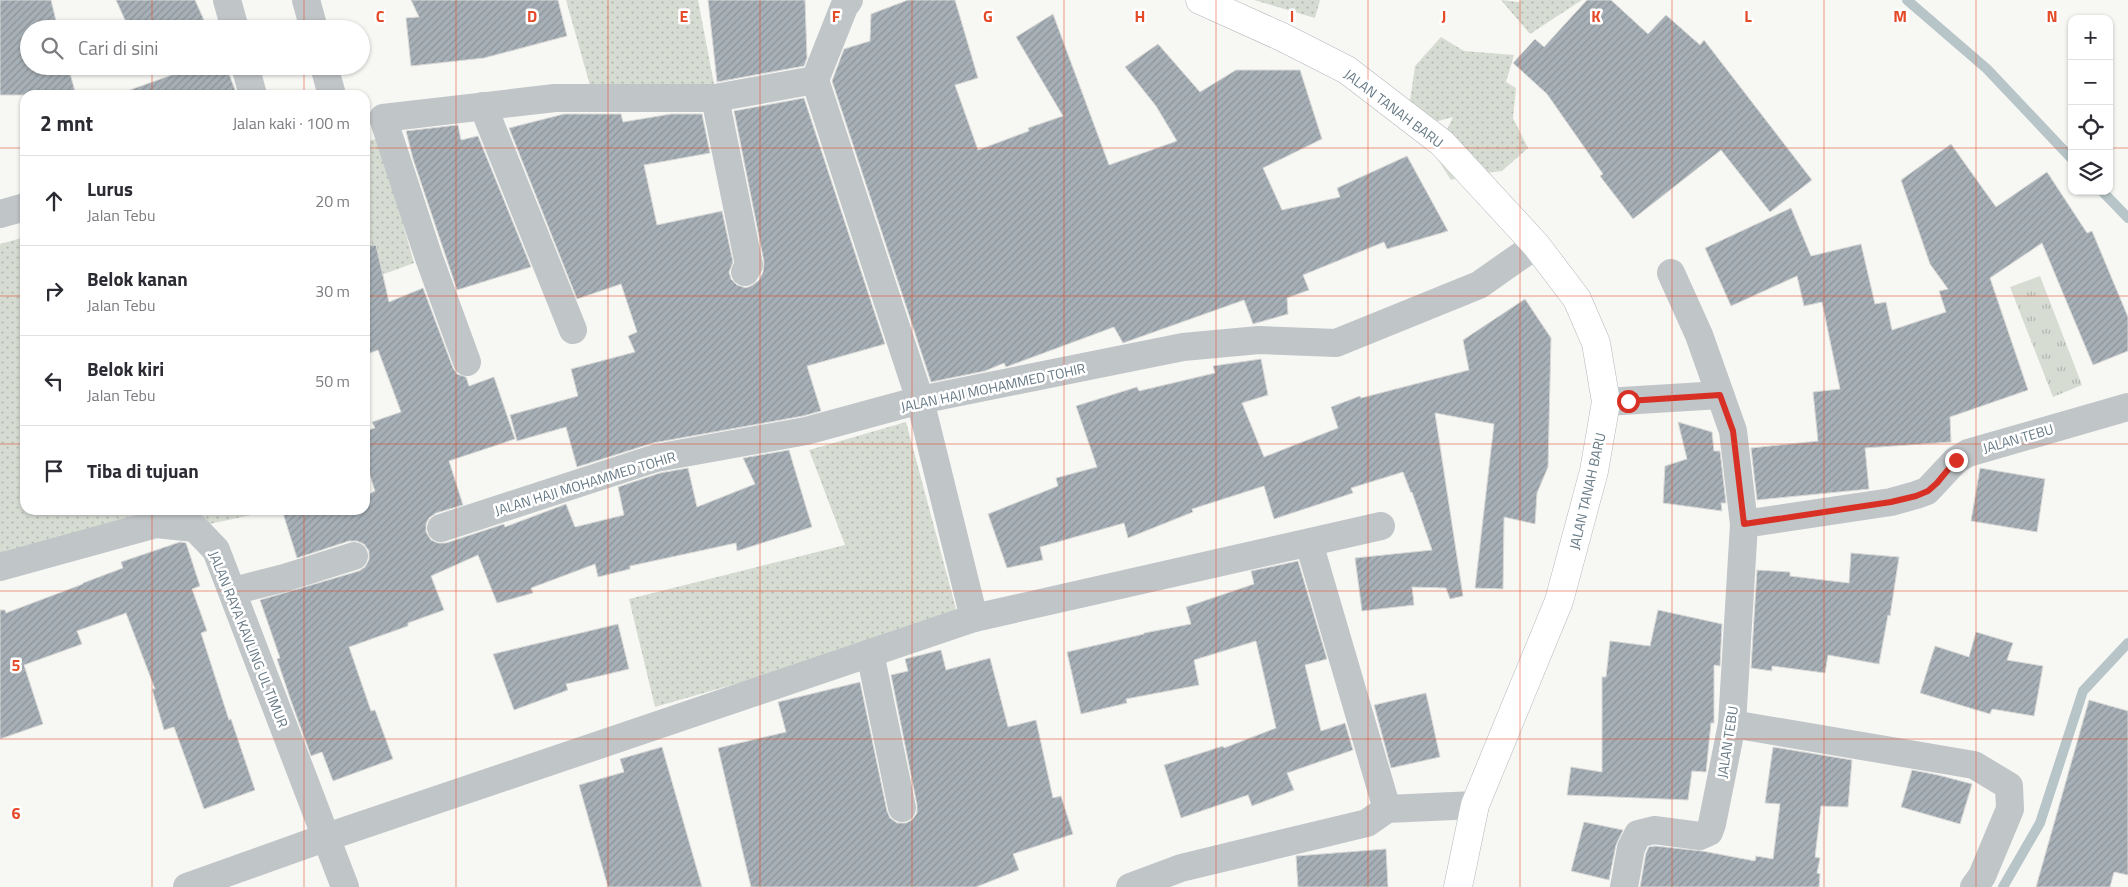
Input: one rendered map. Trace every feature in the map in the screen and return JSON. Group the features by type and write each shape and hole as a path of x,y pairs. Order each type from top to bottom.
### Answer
{"main road":[{"name":"JALAN TANAH BARU","path":"1200,0 1282,37 1347,70 1442,143 1536,245 1577,299 1596,343 1617,401 1594,471 1560,601 1475,805 1458,887"}],"street":[{"path":"227,0 233,20"},
{"path":"306,0 312,20"},
{"path":"849,0 844,7 815,80 920,400 974,618"},
{"path":"247,75 252,90"},
{"path":"326,75 331,90"},
{"path":"467,362 426,250 374,120 555,98 715,98 815,80"},
{"path":"715,98 750,265 745,272"},
{"path":"484,106 572,330"},
{"path":"0,214 20,209"},
{"name":"JALAN HAJI MOHAMMED TOHIR","path":"441,528 656,458 806,431 920,400 1183,347 1259,340 1336,343 1479,285 1536,245"},
{"name":"JALAN TEBU","path":"1624,887 1631,848 1638,834 1654,830 1700,836 1709,832 1732,724 1744,524 1733,431 1700,335 1671,273"},
{"path":"1617,401 1720,395"},
{"name":"JALAN TEBU","path":"1744,524 1891,502 1916,496 1928,491 1956,460 1968,453 2128,407"},
{"name":"JALAN RAYA KAVLING UL TIMUR","path":"0,567 156,524 195,528 216,550 345,887"},
{"path":"187,887 327,837 974,618 1381,526"},
{"path":"1309,543 1387,809"},
{"path":"233,592 354,556"},
{"path":"870,653 902,808"},
{"path":"1732,724 1974,766 1999,778 2010,786 2010,809 1982,876 1974,887"},
{"path":"1130,887 1181,868 1367,823 1387,809 1403,810 1475,805"}],"green space":[{"path":"566,0 698,0 714,84 591,89"},
{"path":"1254,0 1320,0 1315,18"},
{"path":"1501,0 1519,2 1521,0 1582,0 1530,34"},
{"path":"1441,37 1464,51 1514,55 1506,82 1516,88 1513,118 1528,148 1502,171 1468,175 1451,180 1435,155 1453,117 1420,126 1408,115 1415,66"},
{"path":"379,138 414,263 370,279 370,141"},
{"path":"20,238 20,515 252,515 0,569 0,244"},
{"path":"2040,276 2082,385 2053,397 2010,287"},
{"path":"906,422 959,620 655,707 629,599 845,545 809,450"}],"building":[{"path":"0,0 51,0 56,20 20,20 20,75 70,75 75,90 20,90 20,95 0,95"},
{"path":"116,0 195,0 204,20 125,20"},
{"path":"411,0 558,0 567,36 484,58 411,66 406,18 419,17"},
{"path":"708,0 805,0 807,58 804,66 717,82"},
{"path":"908,0 955,0 978,78 955,85 978,150 1029,131 1028,128 1063,116 1016,37 1053,14 1109,165 1177,141 1156,106 1125,67 1158,44 1200,92 1236,70 1300,70 1322,139 1263,168 1282,210 1340,197 1337,188 1407,156 1448,231 1387,249 1384,242 1303,275 1309,290 1287,298 1288,314 1253,324 1244,300 1123,343 1114,327 1006,367 1004,363 985,371 931,382 832,81 844,49 870,41 871,14"},
{"path":"1587,0 1611,0 1648,34 1666,15 1700,45 1704,40 1812,180 1770,212 1721,150 1633,219 1600,176 1603,174 1547,94 1513,63 1535,39 1544,47"},
{"path":"172,75 229,75 235,90 130,90"},
{"path":"804,98 885,344 807,366 821,411 803,416 653,443 577,467 566,427 517,441 510,415 578,396 571,369 635,352 628,336 637,332 621,284 577,299 509,128 564,114 621,114 623,122 671,114 702,114 710,153 644,165 657,225 722,211 733,262 729,272 731,279 737,285 746,288 759,280 763,272 764,262 734,111"},
{"path":"458,125 461,140 478,136 531,267 457,290 413,159 406,131"},
{"path":"1951,144 1996,207 2047,172 2087,233 2092,231 2128,317 2128,351 2093,365 2042,243 1990,278 2028,390 1950,417 1951,442 1865,448 1869,489 1757,500 1751,448 1818,441 1813,392 1840,389 1822,302 1804,306 1797,276 1731,306 1705,248 1791,208 1811,256 1861,244 1875,304 1886,302 1892,330 1946,312 1939,291 1948,289 1930,264 1901,180"},
{"path":"376,245 389,302 423,288 453,368 457,374 466,377 469,386 494,377 515,439 449,461 463,505 436,513 429,518 426,524 426,532 431,540 438,543 446,543 504,524 505,527 566,504 575,527 624,515 618,487 660,473 688,468 697,507 755,484 743,458 789,450 812,527 737,551 736,543 630,566 630,569 598,577 595,564 531,588 533,593 497,603 478,555 431,576 444,610 408,623 408,626 349,647 371,711 375,710 393,759 333,781 322,752 311,756 277,659 280,658 260,600 359,571 365,567 369,560 369,551 364,544 357,541 349,541 297,558 284,515 370,515 370,494 375,491 370,476 370,430 375,428 372,422 401,412 378,350 370,353 370,246"},
{"path":"1525,299 1551,338 1548,467 1537,493 1535,524 1504,517 1503,589 1475,588 1494,424 1435,413 1463,596 1450,599 1446,588 1412,587 1414,605 1362,611 1355,558 1432,550 1403,472 1351,488 1353,493 1274,519 1264,486 1192,509 1193,512 1128,538 1124,523 1040,547 1043,560 1007,568 988,514 1058,486 1056,478 1097,467 1076,406 1137,387 1139,391 1215,373 1213,366 1261,359 1268,395 1242,403 1264,457 1338,428 1331,407 1360,396 1361,398 1469,370 1463,340"},
{"path":"1678,422 1712,432 1714,451 1720,451 1726,503 1721,503 1722,511 1663,503 1665,466 1687,459"},
{"path":"1980,468 2045,479 2037,532 1971,521"},
{"path":"180,542 186,543 200,586 192,589 207,631 201,633 229,720 231,719 255,790 204,809 174,727 164,730 152,689 155,689 126,613 77,631 82,644 24,665 43,724 0,739 0,610 5,610 6,613 83,584 123,568 121,562"},
{"path":"1851,553 1899,557 1890,616 1888,615 1879,664 1828,655 1825,673 1772,666 1772,671 1751,668 1757,570 1790,572 1790,576 1849,583"},
{"path":"1298,561 1327,659 1305,665 1321,731 1345,723 1353,750 1287,773 1294,790 1252,806 1248,795 1181,818 1164,765 1223,746 1224,748 1276,728 1256,641 1194,660 1199,685 1126,699 1127,703 1081,714 1067,652 1144,633 1191,624 1186,607 1254,584 1251,571"},
{"path":"1658,610 1722,624 1720,666 1714,665 1714,723 1711,723 1706,772 1692,771 1688,800 1567,795 1571,767 1602,772 1602,677 1606,677 1610,641 1650,646"},
{"path":"618,624 629,669 566,684 568,690 514,710 493,654"},
{"path":"1976,632 2013,643 2007,660 2043,666 2034,716 1992,709 1990,714 1920,693 1935,646 1969,657"},
{"path":"941,650 946,670 990,658 1008,727 1036,720 1053,798 1061,796 1073,834 1013,854 1019,870 976,887 751,887 718,748 786,732 778,702 860,682 887,811 890,818 897,823 906,823 912,820 917,813 917,805 891,675 908,671 905,659"},
{"path":"1426,693 1440,757 1391,768 1374,705"},
{"path":"2089,700 2128,711 2128,875 2114,872 2110,887 2036,887"},
{"path":"662,747 702,887 608,887 579,785 624,772 620,759"},
{"path":"1773,747 1852,760 1848,807 1821,806 1815,857 1820,858 1817,873 1820,874 1819,887 1640,887 1646,853 1649,847 1702,851 1755,861 1756,856 1773,859 1780,804 1765,803"},
{"path":"1912,770 1972,784 1960,824 1901,807"},
{"path":"1584,822 1623,830 1616,845 1609,880 1571,871"},
{"path":"1386,849 1388,887 1298,887 1296,856"}],"waterway":[{"path":"1907,0 1987,69 2068,155"},
{"path":"2106,195 2128,218"},
{"path":"2003,887 2040,823 2083,691 2128,643"}],"route":[{"path":"1628,401 1720,395 1733,431 1744,524 1891,502 1916,496 1928,491 1937,483 1956,460"}]}
